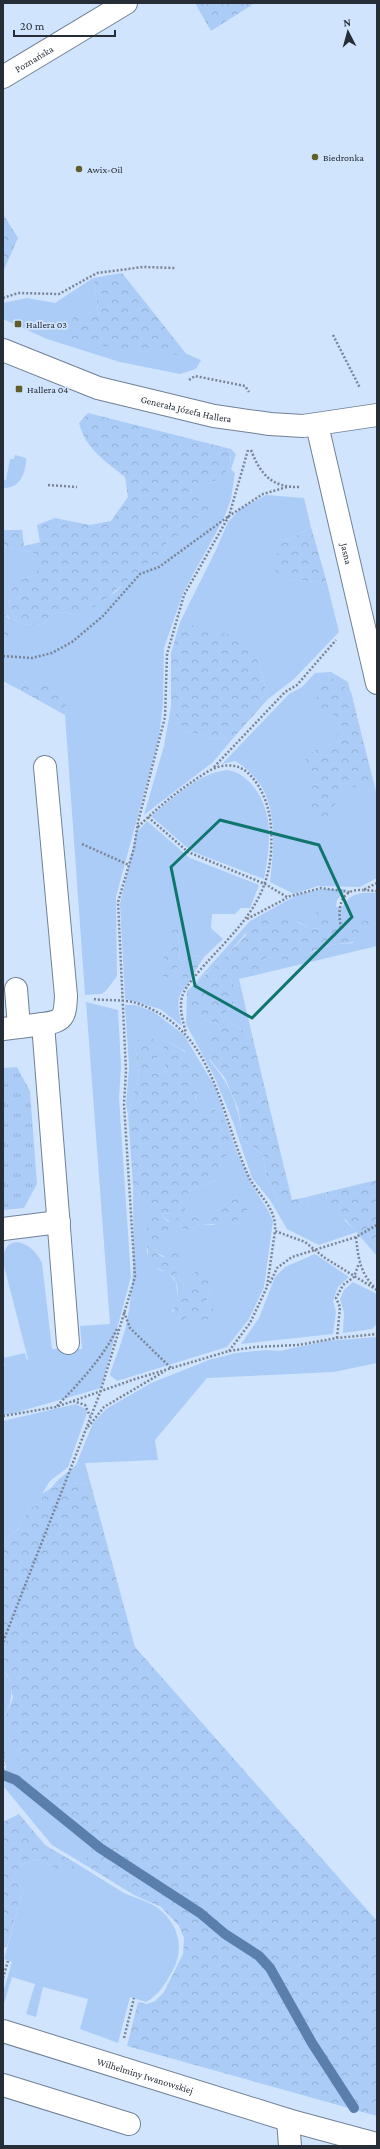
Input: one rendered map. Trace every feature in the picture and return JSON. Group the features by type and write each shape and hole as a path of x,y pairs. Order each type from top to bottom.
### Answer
{"street":[{"name":"Poznańska","path":"3,77 126,3"},
{"name":"Generała Józefa Hallera","path":"3,350 98,388 165,405 250,422 289,425 317,425 375,416"},
{"name":"Jasna","path":"317,425 377,683"},
{"path":"16,989 11,1028 56,1022 61,1019 65,1010 66,996 45,767"},
{"path":"43,1024 68,1343"},
{"path":"3,1229 59,1222"},
{"name":"Wilhelminy Iwanowskiej","path":"3,2031 288,2120 377,2144"},
{"path":"3,2085 129,2124"},
{"path":"288,2120 290,2146"}],"path":[{"path":"3,298 18,293 59,294 97,273 143,267 175,268"},
{"path":"333,335 375,416"},
{"path":"185,382 195,376 245,386 251,394"},
{"path":"3,1642 100,1393 135,1277 124,1104 126,1071 118,902 134,848 137,827 166,717 167,654 184,595 229,516 249,446 257,466 270,480 287,487"},
{"path":"48,485 77,487"},
{"path":"3,656 32,658 52,653 72,642 103,616 140,574 159,567 229,516 263,494 287,487 309,487"},
{"path":"137,827 182,787 214,768 285,692 297,685 338,638"},
{"path":"186,1033 181,1012 182,996 199,971 247,919 269,874 272,840 270,812 263,794 248,773 233,765 214,768"},
{"path":"148,817 188,852 265,884 287,897"},
{"path":"51,831 129,865"},
{"path":"363,890 377,883"},
{"path":"247,919 287,897 321,888 350,892 363,890 377,891"},
{"path":"341,928 339,914 342,901 350,892"},
{"path":"66,996 135,1002 155,1010 186,1033 202,1056 218,1089 248,1176 272,1209 276,1221 267,1286"},
{"path":"229,1351 250,1324 277,1268 292,1257 356,1237 377,1225"},
{"path":"275,1231 305,1242 354,1277 377,1290"},
{"path":"356,1237 359,1263 365,1278 377,1290"},
{"path":"337,1338 340,1307 336,1298 343,1285 354,1277 359,1263"},
{"path":"124,1312 130,1328 173,1368"},
{"path":"56,1407 96,1364 108,1347 121,1321"},
{"path":"3,1416 56,1407 229,1351 255,1347 298,1345 337,1338 376,1334 377,1330"},
{"path":"85,1431 104,1407 154,1377 173,1368"},
{"path":"73,1401 85,1405 90,1418"},
{"path":"3,1752 3,1770"},
{"path":"3,1978 8,1961"},
{"path":"124,2042 134,1998"}],"highlighted area":[{"path":"220,820 319,845 352,917 252,1018 195,986 171,867"}],"green space":[{"path":"195,3 255,3 211,31"},
{"path":"3,214 18,238 3,272"},
{"path":"122,273 188,356 70,342 73,317 99,316 93,278"},
{"path":"93,278 99,317 201,360 196,369 180,374 120,362 47,339 3,319 3,303 27,298 55,303"},
{"path":"88,413 231,449 230,462 226,472 218,480 198,486 191,490 192,494 206,493 210,499 208,512 192,521 199,523 202,528 198,532 184,532 167,541 164,554 151,560 99,605 74,614 59,612 52,615 43,624 26,625 15,620 8,601 10,588 22,579 37,575 37,556 32,552 3,547 3,530 22,530 24,546 40,542 37,525 55,518 90,525 111,521 128,497 125,477 91,447 82,432 79,423"},
{"path":"231,449 236,454 231,469 235,473 231,499 224,518 183,593 164,648 163,703 159,737 116,897 117,976 106,991 101,994 85,995 65,715 67,702 24,683 18,689 3,681 3,642 9,640 9,617 3,613 3,547 32,552 37,556 37,575 22,579 8,601 15,620 26,625 43,624 52,615 59,612 74,614 116,592 127,579 151,559 164,554 167,541 182,532 189,523 194,495 192,494 191,490 194,486 214,482 231,459"},
{"path":"15,455 26,458 25,469 18,483 9,488 3,488 3,480 6,480 10,459 14,459"},
{"path":"266,495 304,498 311,527 281,544 280,578 327,583 339,632 294,679 268,699 258,658 180,622 216,550 228,522 240,509"},
{"path":"311,527 327,583 279,578 273,565 281,544"},
{"path":"3,613 10,622 11,628 9,640 3,642"},
{"path":"180,622 234,636 258,658 268,699 235,736 215,739 183,730 171,706 171,653"},
{"path":"331,672 348,682 377,795 377,878 360,887 318,886 294,894 270,882 273,831 267,799 260,785 250,772 235,761 222,764 289,694 302,687 315,673"},
{"path":"327,679 334,679 351,692 373,783 343,789 326,824 311,813 313,791 305,756 336,739 342,719 312,705"},
{"path":"35,681 57,690 67,702 65,715 18,689 24,683"},
{"path":"171,706 183,730 215,739 235,736 213,762 144,815 164,746"},
{"path":"227,770 242,775 253,786 265,807 268,819 269,842 264,879 191,851 151,816 186,787 206,776"},
{"path":"147,821 190,858 259,885 250,908 241,908 235,914 212,914 211,928 223,939 203,958 197,955 180,961 178,930 172,929 172,944 163,976 173,977 178,966 186,967 180,986 186,987 182,991 178,1005 182,1026 160,1009 125,999 120,904 137,829 140,829"},
{"path":"321,889 347,889 337,900 336,907 342,907 349,898 357,894 377,893 377,946 239,979 253,1039 240,1028 226,1021 225,1013 234,1005 232,982 227,976 227,972 254,972 262,961 268,957 277,959 292,959 331,945 353,943 360,929 370,926 366,920 351,929 330,923 326,908 321,929 309,928 298,922 245,934 227,955 194,984 250,921 297,895"},
{"path":"326,907 331,923 351,928 366,920 371,923 370,926 360,929 360,938 353,942 335,944 296,959 288,960 268,957 262,961 262,967 254,972 227,972 227,976 236,991 236,995 230,1009 225,1013 226,1021 240,1028 253,1039 292,1200 307,1197 308,1204 298,1208 279,1201 266,1176 263,1155 243,1140 238,1108 225,1078 211,1061 207,1040 210,1028 217,1024 203,1019 188,1007 187,991 227,955 257,923 280,914 309,928 321,929 316,911"},
{"path":"172,929 178,930 180,961 197,955 203,958 186,987 180,986 185,967 178,966 173,977 163,977 164,949 172,944"},
{"path":"187,991 189,1007 203,1019 217,1024 210,1061 224,1080 233,1098 239,1117 243,1140 263,1155 266,1176 279,1201 308,1204 307,1197 327,1192 326,1203 357,1232 319,1245 287,1229 270,1200 252,1178 233,1122 214,1076 186,1024"},
{"path":"86,1002 118,1010 121,1066 119,1098 131,1277 101,1388 3,1415 3,1366 5,1366 3,1358 25,1353 27,1360 28,1359 3,1262 4,1252 8,1246 12,1243 18,1242 25,1244 31,1248 42,1263 52,1349 82,1349 80,1326 110,1324"},
{"path":"125,1005 136,1005 154,1012 184,1035 215,1087 237,1153 253,1187 268,1210 273,1221 264,1287 249,1319 227,1347 117,1381 110,1375 124,1334 130,1304 133,1254 133,1186 140,1197 151,1204 153,1214 146,1229 147,1257 159,1270 168,1272 176,1282 178,1299 172,1312 187,1317 209,1307 206,1303 212,1288 190,1283 188,1287 184,1287 176,1271 177,1261 156,1253 158,1243 169,1221 162,1217 164,1213 173,1214 183,1229 190,1231 201,1224 214,1225 237,1196 214,1213 198,1220 186,1213 184,1197 191,1189 216,1180 214,1109 198,1106 185,1051 170,1043 163,1062 167,1070 163,1074 154,1073 135,1044 139,1075 128,1114 126,1104 129,1067"},
{"path":"146,1034 153,1040 156,1047 157,1065 151,1068 154,1073 163,1074 167,1070 163,1062 164,1046 170,1043 189,1056 191,1060 191,1070 200,1075 203,1089 195,1096 198,1105 211,1108 217,1112 226,1126 228,1134 228,1149 226,1157 216,1180 191,1189 185,1197 186,1213 198,1219 214,1213 237,1196 250,1198 250,1205 241,1218 230,1224 201,1224 190,1231 183,1229 173,1214 164,1213 162,1217 175,1227 173,1234 162,1234 162,1241 158,1243 156,1253 163,1257 174,1250 181,1254 176,1271 184,1287 188,1287 190,1283 188,1277 197,1271 209,1277 212,1288 206,1303 214,1309 215,1314 206,1320 193,1321 187,1317 181,1322 173,1321 173,1311 178,1292 176,1282 170,1274 148,1262 145,1233 151,1215 151,1204 140,1197 133,1186 128,1114 139,1075 135,1044 139,1037"},
{"path":"17,1067 30,1091 37,1184 24,1208 3,1210 3,1068"},
{"path":"377,1180 377,1256 346,1220 333,1216 326,1203 327,1192"},
{"path":"315,1254 349,1277 338,1287 333,1301 336,1312 333,1334 241,1344 259,1318 275,1277 285,1267"},
{"path":"353,1282 377,1294 377,1324 372,1329 343,1333 344,1313 340,1299 344,1290"},
{"path":"377,1337 377,1363 334,1372 207,1378 155,1440 158,1460 85,1463 91,1485 71,1483 51,1488 59,1479 76,1465 93,1423 106,1409 151,1383 209,1360 236,1353 266,1350 280,1351 325,1341"},
{"path":"76,1404 86,1409 87,1413 68,1467 50,1481 42,1494 41,1502 28,1510 18,1529 3,1542 3,1421"},
{"path":"71,1483 91,1485 135,1647 377,1921 377,2116 127,2046 138,2002 147,2004 155,2001 164,1992 183,1954 184,1938 179,1926 161,1907 134,1895 87,1866 87,1846 79,1822 48,1802 23,1770 10,1745 6,1715 13,1698 8,1676 3,1670 3,1542 18,1529 28,1510 41,1502 42,1494 51,1488"},
{"path":"3,1670 7,1675 11,1686 10,1704 6,1715 48,1802 79,1822 88,1846 87,1866 52,1845 4,1787 6,1766 3,1756"},
{"path":"19,1814 45,1845 74,1862 73,1870 60,1872 41,1859 30,1861 20,1867 13,1881 23,1889 7,1947 3,1947 3,1822"},
{"path":"41,1859 51,1866 72,1870 74,1862 124,1893 146,1901 158,1908 165,1914 175,1928 179,1945 177,1962 165,1984 151,1999 146,2002 130,1997 118,2043 80,2029 88,1999 43,1987 36,2017 26,2014 35,1984 12,1977 3,2007 3,1993 12,1962 4,1959 23,1889 13,1881 17,1871 22,1865 30,1861"}],"waterway":[{"path":"3,1775 16,1780 100,1848 200,1913 225,1934 259,1956 270,1968 312,2043 354,2108"}],"place":[{"name":"Biedronka","path":"315,157"},
{"name":"Awix-Oil","path":"79,169"},
{"name":"Hallera 03","path":"18,324"},
{"name":"Hallera 04","path":"19,389"}]}
